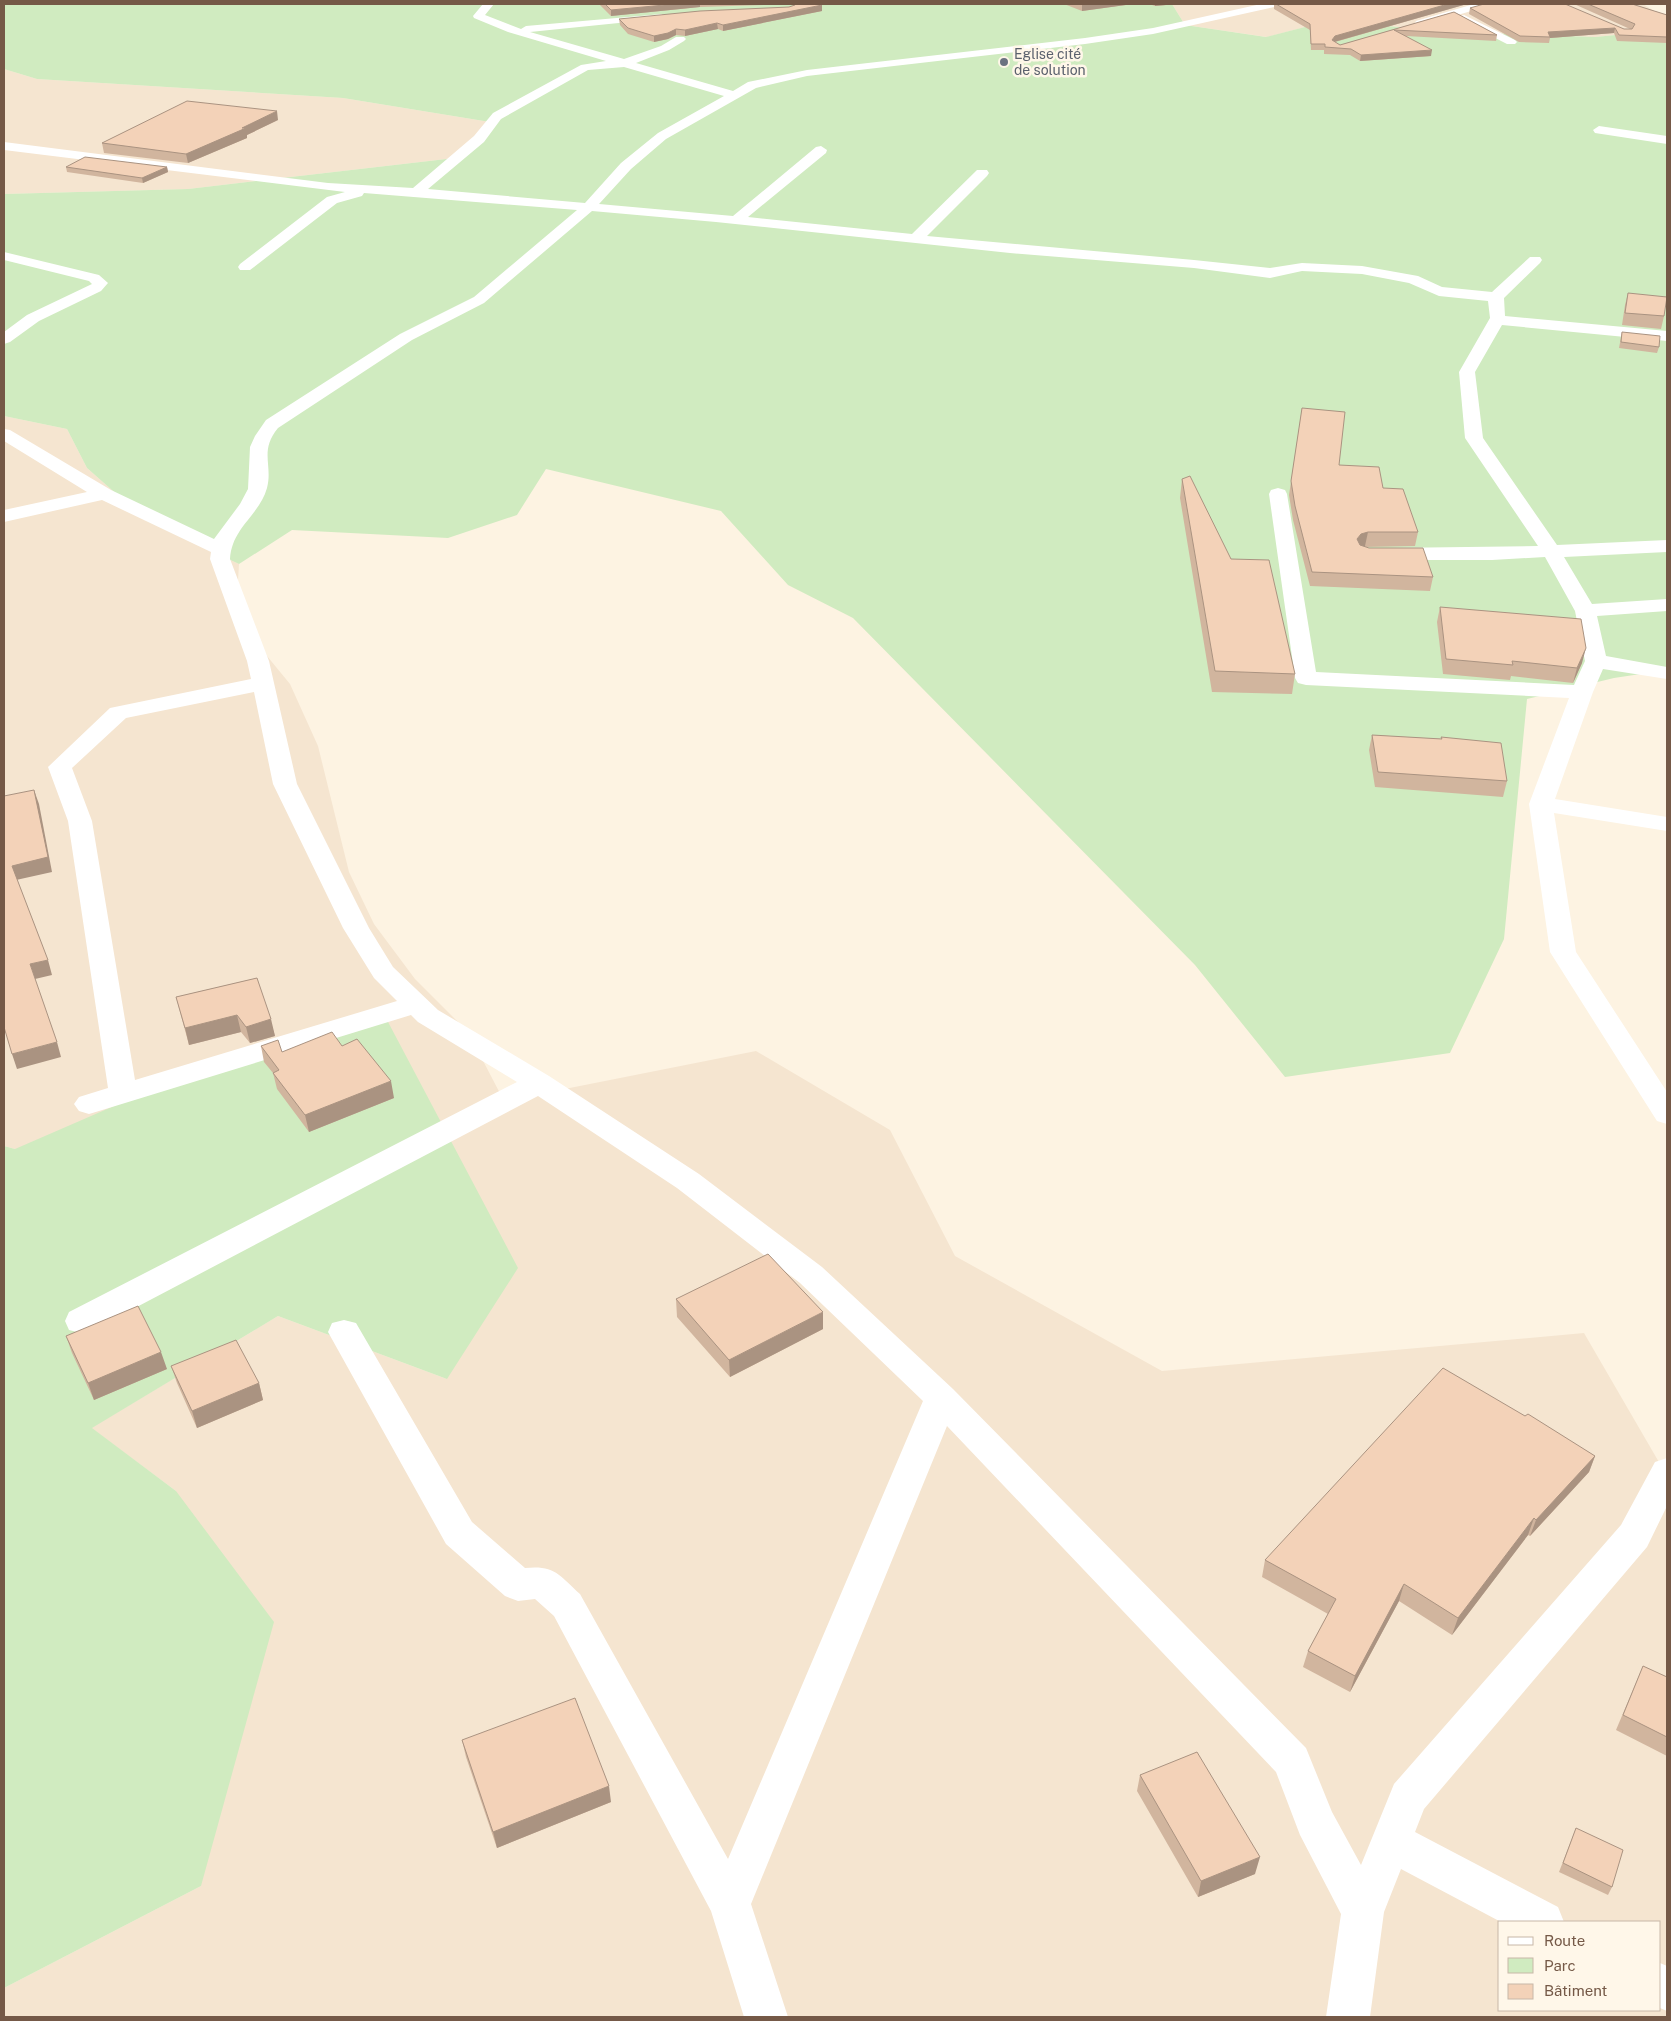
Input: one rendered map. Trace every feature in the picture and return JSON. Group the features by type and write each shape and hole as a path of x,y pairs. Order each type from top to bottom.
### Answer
{"street":[{"path":"489,4 478,16 512,30 734,95"},
{"path":"1274,4 1153,31 1085,41 807,73 752,85 662,136 626,166 588,207 479,300 406,337 272,424 263,435 259,445 258,488 250,504 224,538 219,549 220,559 258,661 285,784 356,928 382,972 428,1016 539,1083 688,1181 811,1274 940,1398 1292,1761 1315,1821 1363,1912"},
{"path":"1411,26 1484,4"},
{"path":"1456,13 1511,42"},
{"path":"512,30 670,15"},
{"path":"416,192 479,139 497,116 585,68 625,63 664,48 680,39"},
{"path":"1599,130 1667,140"},
{"path":"4,146 328,187 416,192 736,220 1270,273 1302,267 1362,270 1413,279 1439,292 1496,297 1535,260"},
{"path":"4,151 35,149"},
{"path":"736,220 821,150"},
{"path":"916,239 982,173"},
{"path":"246,267 332,200 371,190"},
{"path":"4,256 94,278 100,283 96,288 33,318 4,339"},
{"path":"1496,297 1497,320 1467,372 1474,438 1552,552 1585,611 1596,661 1582,692 1541,804 1564,952 1667,1114"},
{"path":"1497,320 1667,336"},
{"path":"5,435 104,494 219,549"},
{"path":"4,516 104,494"},
{"path":"1278,494 1306,678 1582,692"},
{"path":"1366,554 1492,554 1667,546"},
{"path":"1585,611 1667,605"},
{"path":"1596,661 1667,673"},
{"path":"123,1094 80,821 60,767 118,713 263,683"},
{"path":"1541,804 1667,824"},
{"path":"89,1104 416,1004"},
{"path":"81,1321 539,1083"},
{"path":"344,1332 460,1533 518,1585 542,1582 567,1605 730,1904 766,2017"},
{"path":"730,1904 940,1398"},
{"path":"1348,2017 1363,1912 1408,1797 1634,1536 1667,1472"},
{"path":"1390,1841 1540,1921"}],"shaded area":[{"path":"1172,4 1643,4 1667,19 1667,30 1595,37 1407,28 1332,20 1267,37 1185,25"},
{"path":"4,69 37,79 343,98 490,122 455,158 188,189 4,194"},
{"path":"4,416 67,429 87,468 147,521 239,564 237,597 267,656 290,684 318,746 349,872 374,924 415,979 468,1032 504,1101 756,1051 890,1130 955,1256 1162,1371 1584,1333 1667,1476 1667,2017 4,2017 4,1988 201,1886 176,1491 91,1428 278,1316 447,1379 15,1149 4,1146"}],"green space":[{"path":"4,4 1172,4 1185,25 1266,37 1332,20 1407,28 1595,37 1667,30 1667,670 1614,678 1527,699 1504,939 1450,1053 1285,1077 1195,965 853,618 788,585 721,511 546,469 517,515 448,538 292,530 239,564 147,521 87,468 67,429 4,416 4,194 188,189 455,158 490,122 343,98 37,79 4,69"},
{"path":"387,1020 518,1268 447,1379 278,1316 92,1428 176,1491 274,1622 201,1886 4,1988 4,1146 15,1149 220,1060"}],"building":[{"path":"605,4 675,4 611,10"},
{"path":"795,4 822,5 723,25 717,23 685,30 676,29 654,36 628,28 619,19 700,11 789,7"},
{"path":"1276,4 1448,4 1335,36 1332,40 1340,45 1454,12 1497,35 1394,30 1432,50 1361,55 1351,49 1325,47 1325,44 1311,44 1310,24"},
{"path":"1484,4 1565,4 1624,29 1632,29 1635,24 1588,4 1632,4 1667,15 1667,37 1619,35 1615,28 1548,32 1550,37 1520,36 1470,8"},
{"path":"187,101 277,111 242,128 246,128 186,154 102,143"},
{"path":"85,157 167,167 142,178 66,167"},
{"path":"1628,293 1667,297 1664,316 1625,313"},
{"path":"1622,332 1660,336 1659,347 1621,342"},
{"path":"1302,408 1345,412 1339,465 1379,467 1383,488 1403,489 1418,532 1368,532 1361,534 1357,539 1360,545 1369,548 1423,548 1433,577 1312,572 1295,506 1291,481"},
{"path":"1190,476 1231,559 1269,560 1295,674 1215,671 1182,479"},
{"path":"1440,607 1581,619 1586,648 1577,668 1512,661 1513,665 1446,659"},
{"path":"1372,735 1442,739 1441,737 1501,743 1507,781 1378,772"},
{"path":"34,790 48,857 12,866 48,960 30,964 57,1042 12,1054 4,1027 4,796"},
{"path":"257,978 271,1019 246,1027 237,1015 185,1028 176,997"},
{"path":"332,1032 342,1046 357,1039 391,1081 305,1115 273,1073 279,1070 261,1046 278,1040 282,1052"},
{"path":"768,1254 823,1312 729,1360 676,1299"},
{"path":"138,1306 161,1352 88,1383 66,1336"},
{"path":"236,1340 259,1383 192,1411 171,1366"},
{"path":"1443,1368 1525,1416 1528,1414 1595,1456 1536,1520 1534,1518 1458,1618 1404,1584 1355,1676 1308,1651 1336,1599 1265,1560"},
{"path":"1643,1666 1667,1677 1667,1737 1623,1715"},
{"path":"575,1698 609,1786 493,1832 462,1740"},
{"path":"1197,1752 1260,1857 1201,1881 1140,1775"},
{"path":"1576,1828 1623,1850 1612,1887 1563,1863"}],"place":[{"name":"Eglise cité de solution","path":"1004,62"}]}
